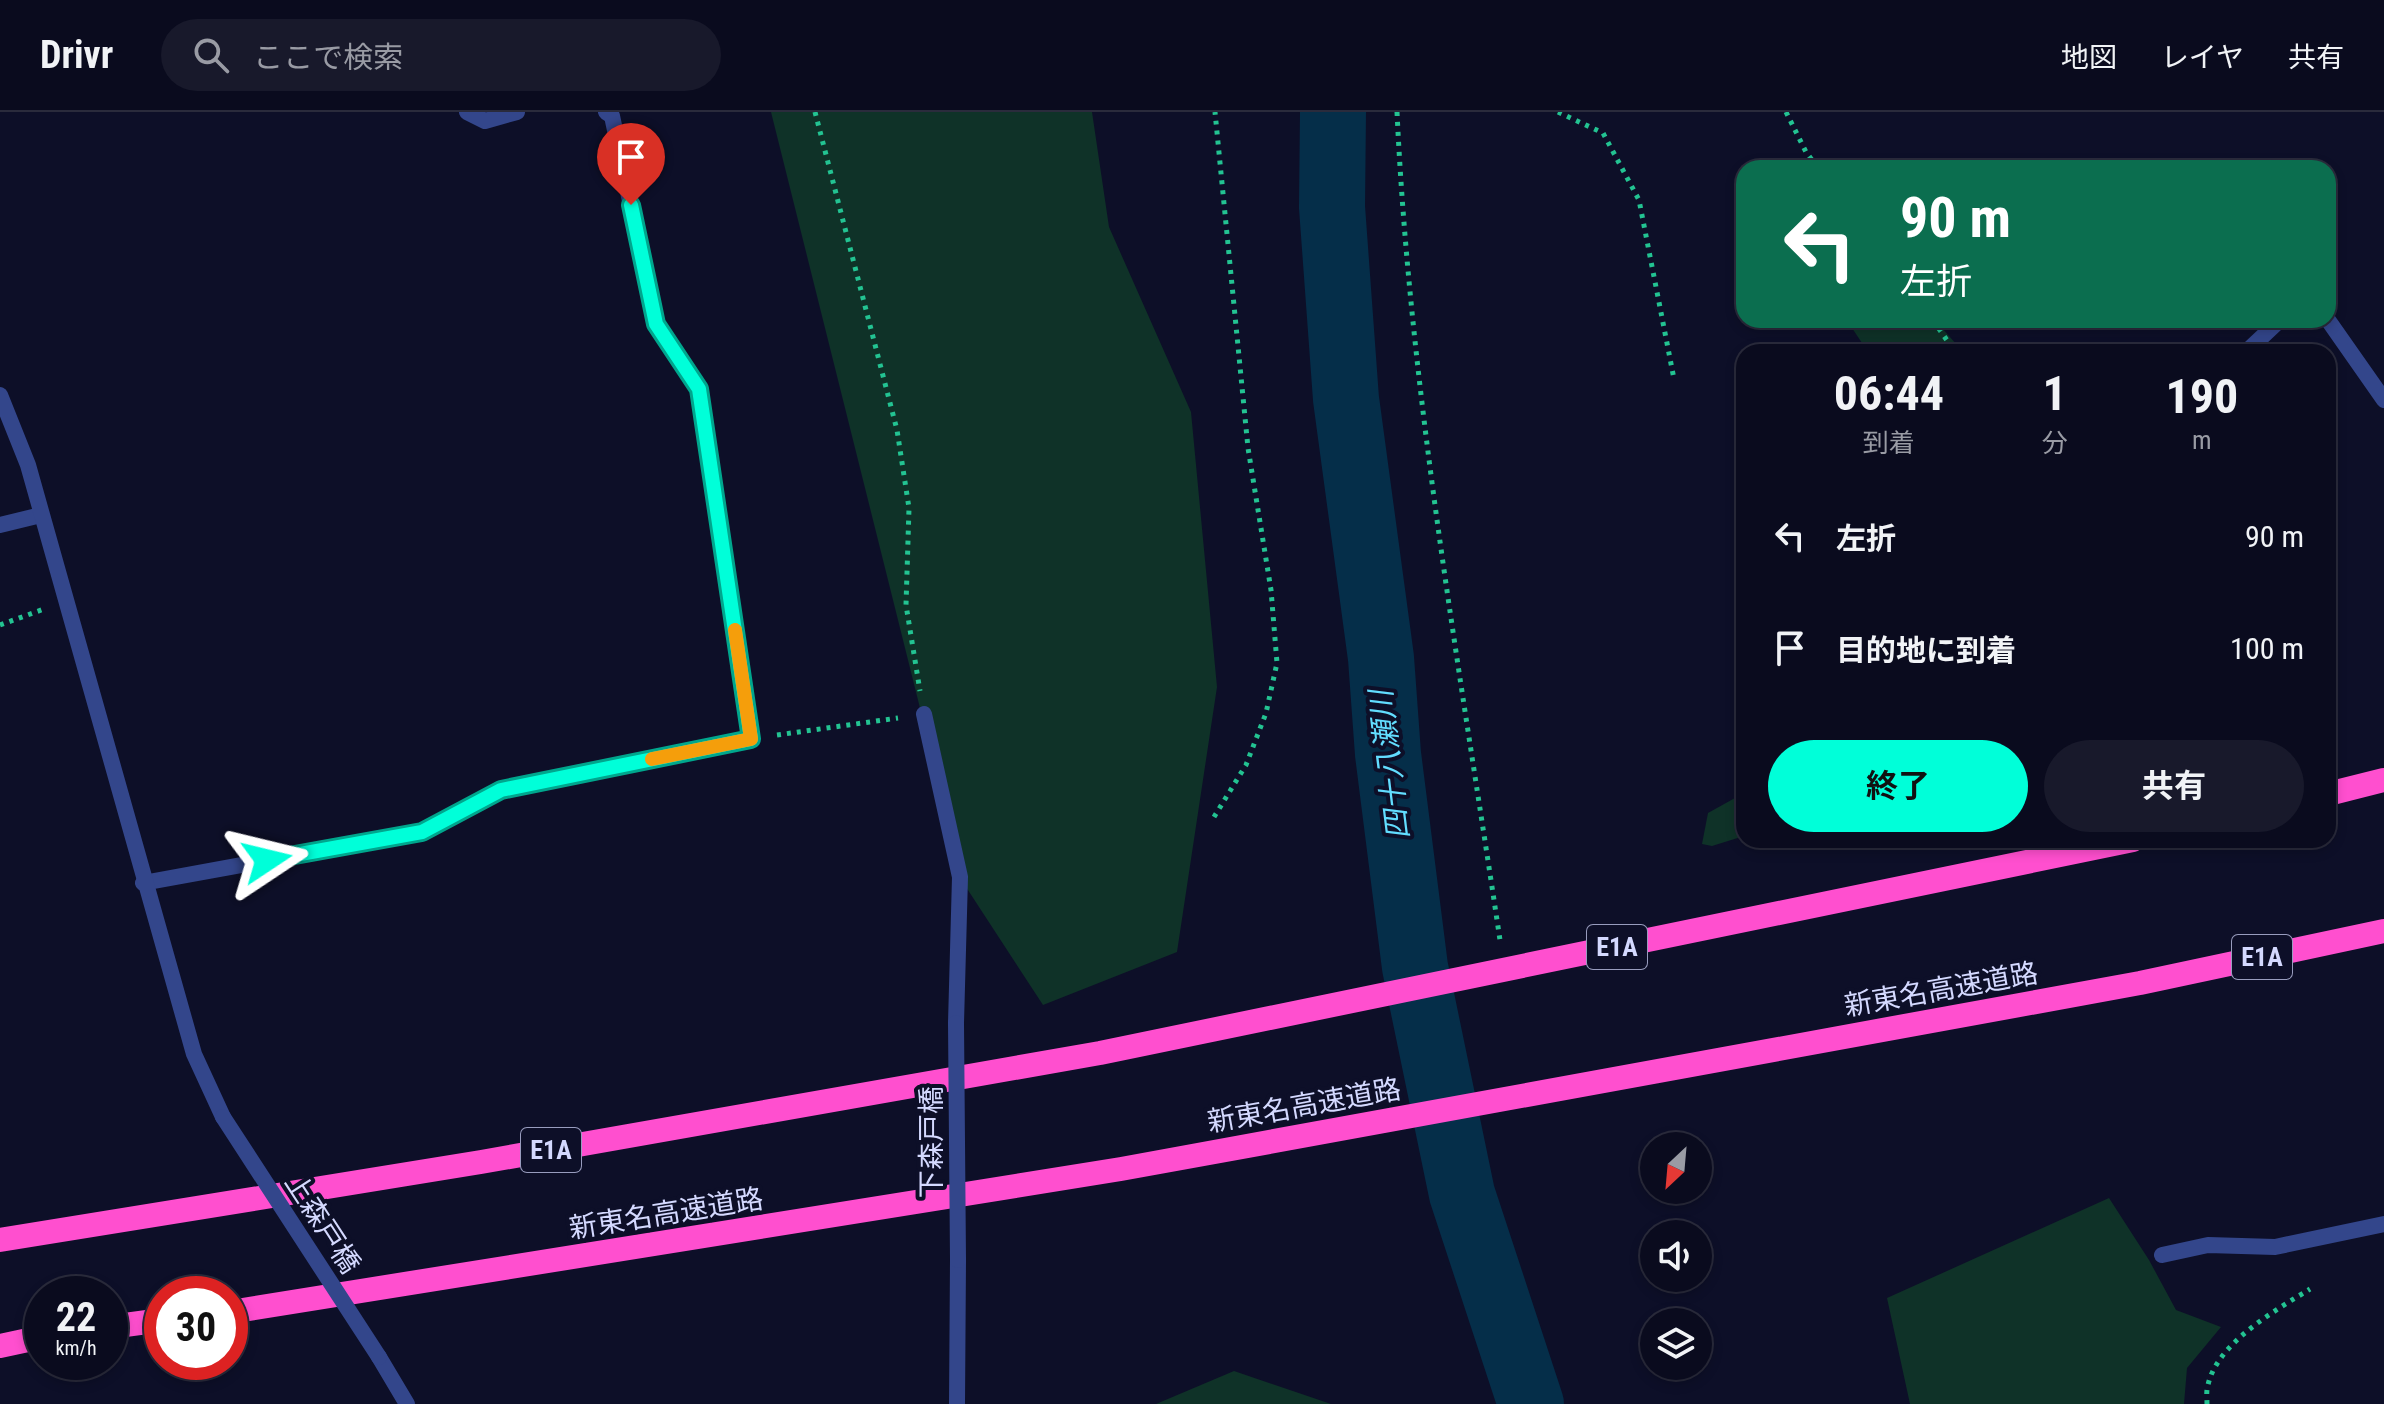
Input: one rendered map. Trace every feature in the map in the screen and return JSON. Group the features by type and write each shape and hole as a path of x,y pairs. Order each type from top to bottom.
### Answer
{"highway":[{"path":"2336,792 2384,780"},
{"name":"E1A","path":"0,1240 481,1162 1100,1053 2094,848"},
{"name":"新東名高速道路","path":"248,1309 1121,1169 2140,983 2384,931"},
{"path":"0,1339 24,1337"},
{"path":"0,1346 24,1340"}],"street":[{"path":"467,112 485,121 517,112"},
{"path":"143,883 422,832 501,790 751,739 699,389 656,324 612,116 606,112"},
{"path":"2254,344 2272,328"},
{"path":"2334,328 2384,400"},
{"name":"上森戸橋","path":"0,395 28,465 143,883 194,1054 223,1117 407,1404"},
{"path":"0,525 41,515"},
{"name":"下森戸橋","path":"924,714 960,877 956,1023 957,1404"},
{"path":"2162,1255 2208,1245 2275,1247 2384,1224"}],"path":[{"path":"751,739 924,714 906,605 909,508 897,430 815,112"},
{"path":"1214,817 1246,765 1266,713 1277,663 1271,590 1248,448 1215,112"},
{"path":"1397,112 1404,239 1440,534 1500,941"},
{"path":"1558,112 1603,133 1639,200 1674,379"},
{"path":"1786,112 1812,160"},
{"path":"0,625 65,602"},
{"path":"2207,1404 2208,1384 2223,1356 2245,1332 2310,1289"}],"green space":[{"path":"771,112 1092,112 1109,227 1191,412 1217,687 1177,952 1043,1005 964,884"},
{"path":"1852,328 1942,328 1956,344 1863,344"},
{"path":"1736,797 1736,838 1712,846 1702,844 1708,813"},
{"path":"2109,1198 2149,1260 2176,1310 2221,1327 2187,1368 2184,1404 1910,1404 1887,1298"},
{"path":"1234,1371 1331,1404 1156,1404"}],"waterway":[{"name":"四十八瀬川","path":"1333,112 1332,207 1346,399 1381,658 1388,754 1415,967 1462,1194 1531,1404"}],"slow traffic":[{"path":"652,759 751,739 735,630"}],"route":[{"path":"267,860 422,832 501,790 751,739 699,389 656,324 631,205"}]}
